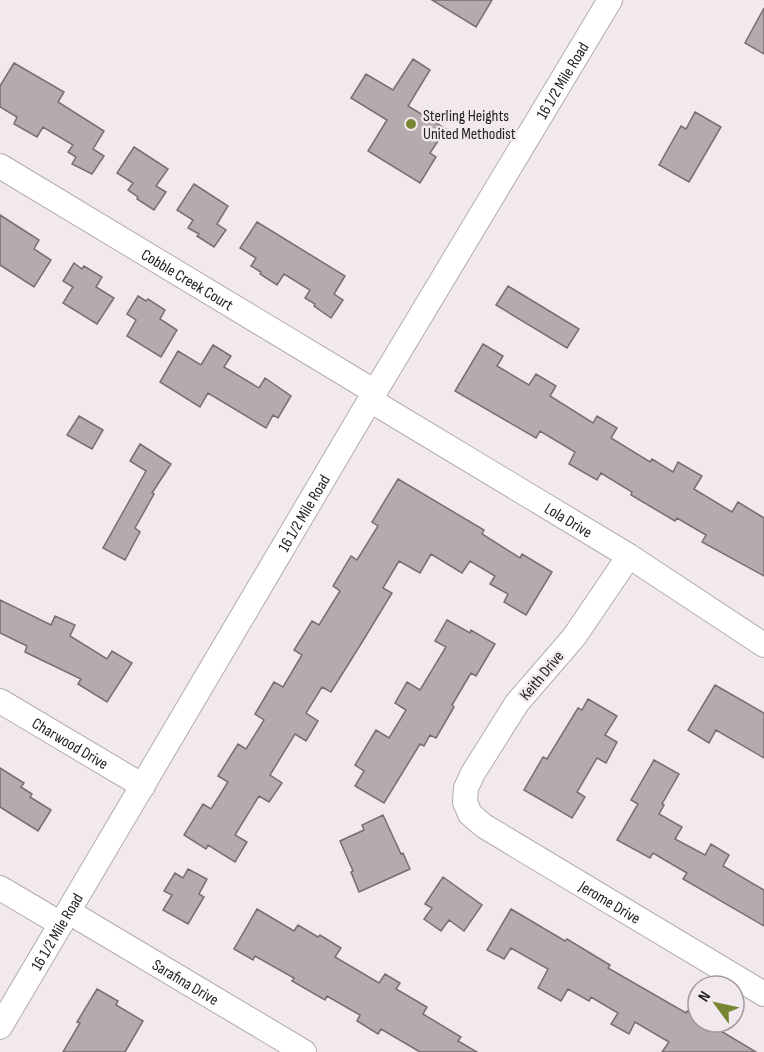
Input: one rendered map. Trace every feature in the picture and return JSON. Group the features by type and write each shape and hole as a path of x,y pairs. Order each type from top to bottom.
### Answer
{"street":[{"name":"16 1/2 Mile Road","path":"0,1027 610,0"},
{"name":"Cobble Creek Court","path":"0,166 373,396"},
{"name":"Lola Drive","path":"373,396 629,556 764,645"},
{"name":"Keith Drive","path":"465,802 466,788 473,773 517,703 574,637 629,556"},
{"name":"Charwood Drive","path":"0,701 142,786"},
{"name":"Jerome Drive","path":"465,802 470,814 484,826 764,994"},
{"name":"Sarafina Drive","path":"0,888 65,918 304,1052"}],"building":[{"path":"432,0 492,0 476,27"},
{"path":"764,8 764,54 745,43"},
{"name":"Sterling Heights United Methodist","path":"413,59 430,70 408,106 446,129 430,153 436,157 420,183 368,151 387,120 351,98 366,74 393,90"},
{"path":"14,63 64,92 58,102 104,131 93,149 104,156 92,174 72,164 76,157 68,152 73,145 43,127 37,137 14,124 17,117 0,107 0,86"},
{"path":"695,112 721,127 689,182 659,165 681,126 686,129"},
{"path":"134,147 168,169 156,186 166,192 154,210 128,190 133,183 117,173"},
{"path":"194,184 228,206 217,224 226,230 214,247 188,228 193,220 177,210"},
{"path":"0,215 39,240 34,249 51,260 34,287 0,265"},
{"path":"257,222 345,276 334,294 343,300 331,318 305,298 310,290 284,274 277,285 251,266 256,258 240,248"},
{"path":"74,263 102,277 96,287 114,298 97,324 63,303 73,287 63,281"},
{"path":"508,286 579,329 567,348 496,305"},
{"path":"138,296 146,301 148,299 165,310 160,319 177,330 161,357 127,336 136,320 127,314"},
{"path":"483,344 503,356 497,366 529,385 536,374 556,386 550,396 593,423 597,416 617,428 611,438 650,462 652,459 673,472 678,462 702,476 694,489 732,512 738,502 764,518 764,576 702,542 706,535 677,518 675,521 631,495 632,492 601,473 597,480 569,464 575,452 540,431 536,438 455,391"},
{"path":"213,345 231,356 224,367 259,388 265,378 291,396 278,418 273,415 266,428 208,393 200,407 160,382 178,351 201,365"},
{"path":"79,416 103,430 92,449 67,435"},
{"path":"140,444 171,464 152,493 154,494 135,528 140,532 125,560 103,548 146,471 130,461"},
{"path":"398,479 484,530 482,534 520,558 522,554 552,572 526,615 504,602 508,594 490,584 495,576 470,561 462,573 431,554 420,573 399,561 383,588 392,593 364,639 331,692 322,687 306,713 318,721 306,741 295,734 270,775 282,783 269,802 259,796 235,835 247,842 235,862 208,845 206,849 184,835 203,804 211,809 228,782 218,776 238,744 246,749 264,720 255,714 274,682 283,687 302,655 294,650 312,621 319,625 340,591 333,586 351,556 357,560 378,526 372,522"},
{"path":"0,600 51,625 55,616 75,625 70,636 107,659 112,651 132,663 107,702 78,684 81,679 25,652 27,646 0,633"},
{"path":"447,620 495,644 476,676 471,673 436,738 430,735 424,746 420,744 384,803 355,786 364,771 355,765 376,730 389,738 406,710 395,703 407,682 420,690 446,647 435,641"},
{"path":"715,685 764,713 764,758 716,730 709,743 688,730"},
{"path":"588,699 617,716 605,735 617,742 606,763 597,758 577,792 585,797 572,818 524,790 543,757 547,759 578,708 582,710"},
{"path":"654,760 679,774 659,814 682,827 675,839 705,855 711,844 729,855 723,866 764,890 764,926 683,879 687,873 653,853 650,858 617,840 638,804 631,800"},
{"path":"0,768 24,783 21,787 32,794 30,797 51,810 38,831 0,807"},
{"path":"383,815 410,869 359,892 340,841 364,830 362,825"},
{"path":"188,869 207,879 199,894 204,897 188,924 163,910 172,895 164,891 175,873 183,878"},
{"path":"443,877 482,905 464,931 449,920 441,931 424,919 432,908 425,904"},
{"path":"257,909 294,931 298,925 318,937 320,935 341,948 335,957 379,983 385,974 400,983 396,989 427,1007 423,1014 461,1037 458,1041 477,1052 420,1052 381,1029 378,1034 357,1021 360,1015 327,996 325,1000 292,981 294,978 255,956 253,960 234,949"},
{"path":"511,909 565,941 567,939 610,965 608,968 686,1013 686,1034 726,1034 756,1052 662,1052 669,1042 635,1022 629,1034 611,1024 618,1013 591,997 589,1001 568,989 561,1001 538,988 548,969 511,948 504,959 487,950"},
{"path":"97,989 118,1001 116,1005 143,1021 125,1052 63,1052 80,1023 77,1022"}],"place":[{"name":"Sterling Heights United Methodist","path":"411,124"}]}
